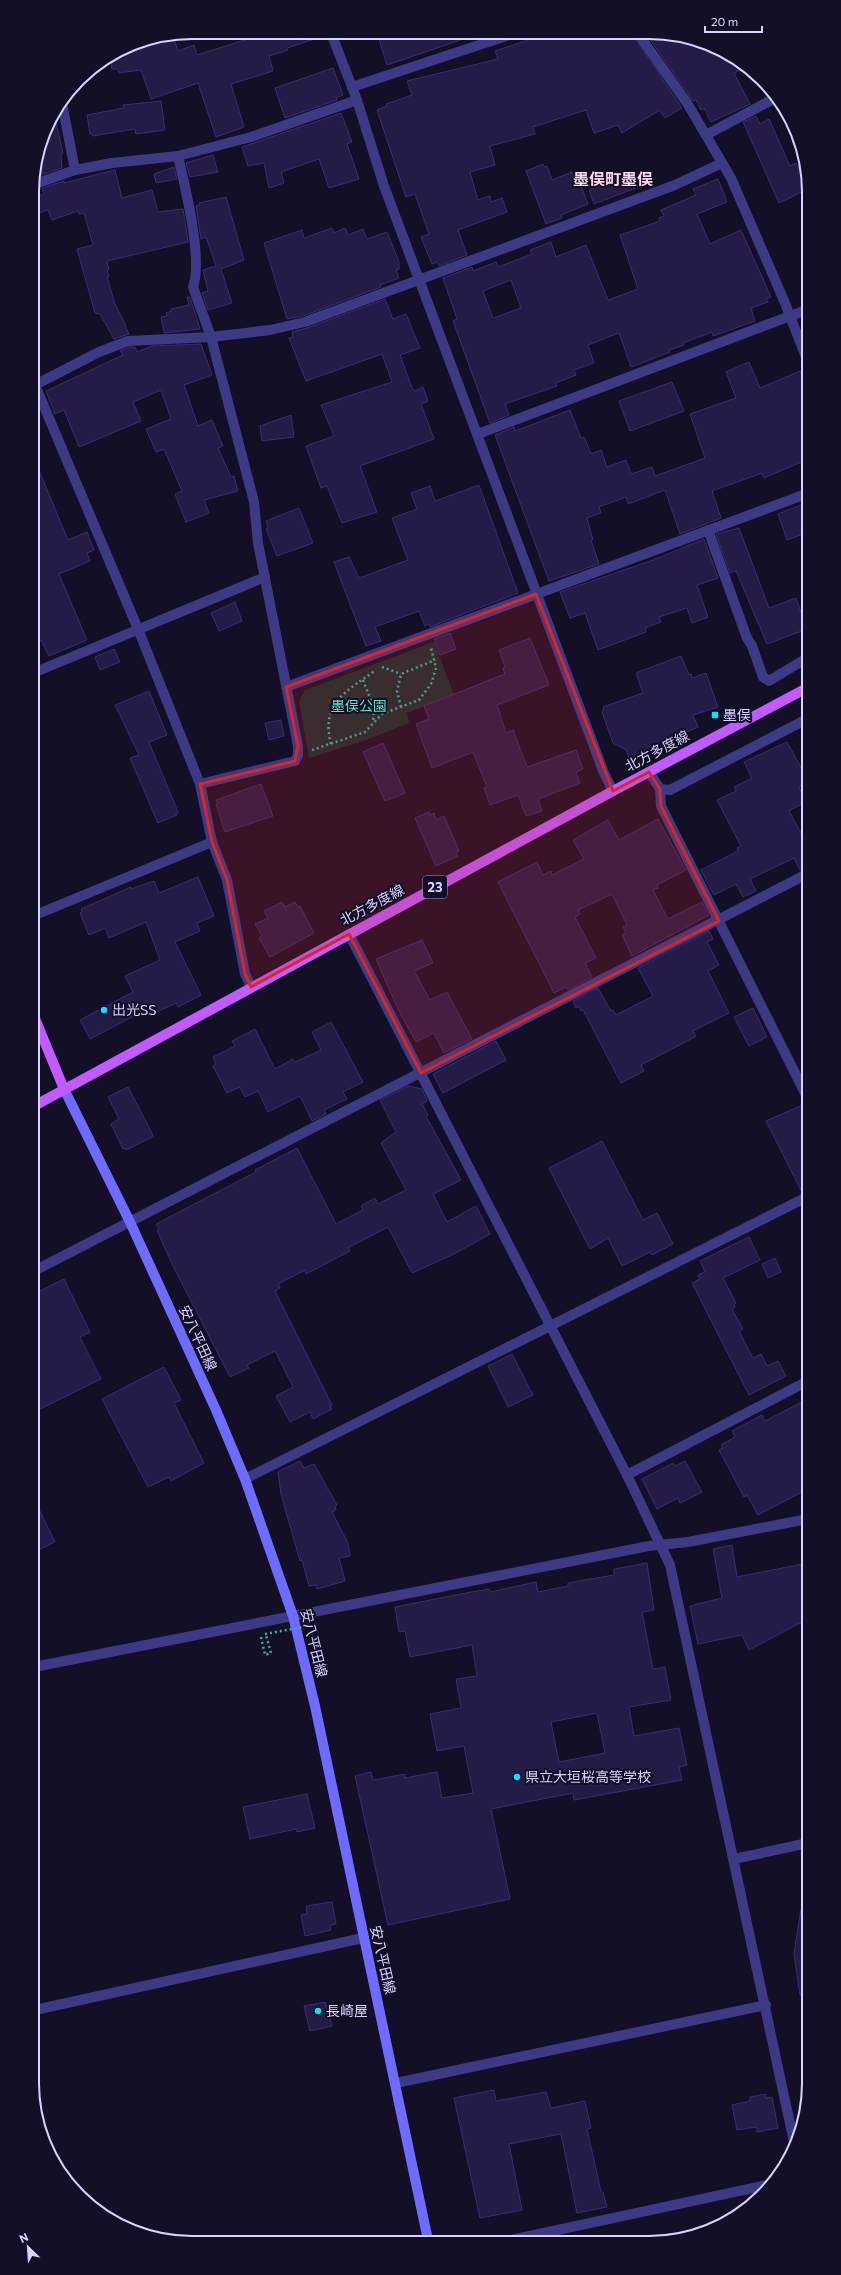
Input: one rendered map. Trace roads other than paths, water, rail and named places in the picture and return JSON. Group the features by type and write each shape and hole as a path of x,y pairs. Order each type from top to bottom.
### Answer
{"main road":[{"name":"北方多度線","path":"39,1103 613,791 802,691"},
{"path":"39,1028 64,1089"},
{"name":"安八平田線","path":"64,1089 130,1222 245,1480 294,1616 315,1706 363,1938 396,2083 427,2236"}],"street":[{"path":"333,39 357,100 384,186 604,774 613,791"},
{"path":"352,86 497,39"},
{"path":"642,39 687,103 731,178 785,303 802,347"},
{"path":"39,183 75,170 112,163 178,156 251,136 357,100"},
{"path":"706,135 771,100"},
{"path":"63,109 75,170"},
{"path":"178,156 191,216 195,248 195,281 193,287 211,337 254,502 258,543 298,755 295,761 200,784"},
{"path":"39,383 99,352 128,341 211,337 270,330 305,322 675,185 722,163"},
{"path":"478,434 790,318 802,312"},
{"path":"39,398 138,629 200,784 212,842 227,880 245,974 251,987"},
{"path":"286,687 802,495"},
{"path":"708,530 747,638 752,646 763,677 769,681 802,661"},
{"path":"39,670 265,576"},
{"path":"660,789 670,790 802,722"},
{"path":"649,772 660,789 661,806 802,1088"},
{"path":"39,914 212,842"},
{"path":"39,1268 719,921 802,877"},
{"path":"349,934 627,1475 670,1565 766,2005 793,2135"},
{"path":"245,1480 802,1200"},
{"path":"627,1475 802,1384"},
{"path":"39,1666 649,1546 662,1546 802,1521"},
{"path":"734,1860 802,1844"},
{"path":"39,2009 363,1938"},
{"path":"396,2083 766,2005"},
{"path":"530,2236 762,2186"}],"place":[{"name":"墨俣","path":"715,715"},
{"name":"出光SS","path":"104,1010"},
{"name":"県立大垣桜高等学校","path":"517,1777"},
{"name":"長崎屋","path":"318,2011"}],"district":[{"name":"墨俣町墨俣","path":"613,179"}],"park label":[{"name":"墨俣公園","path":"359,706"}]}
